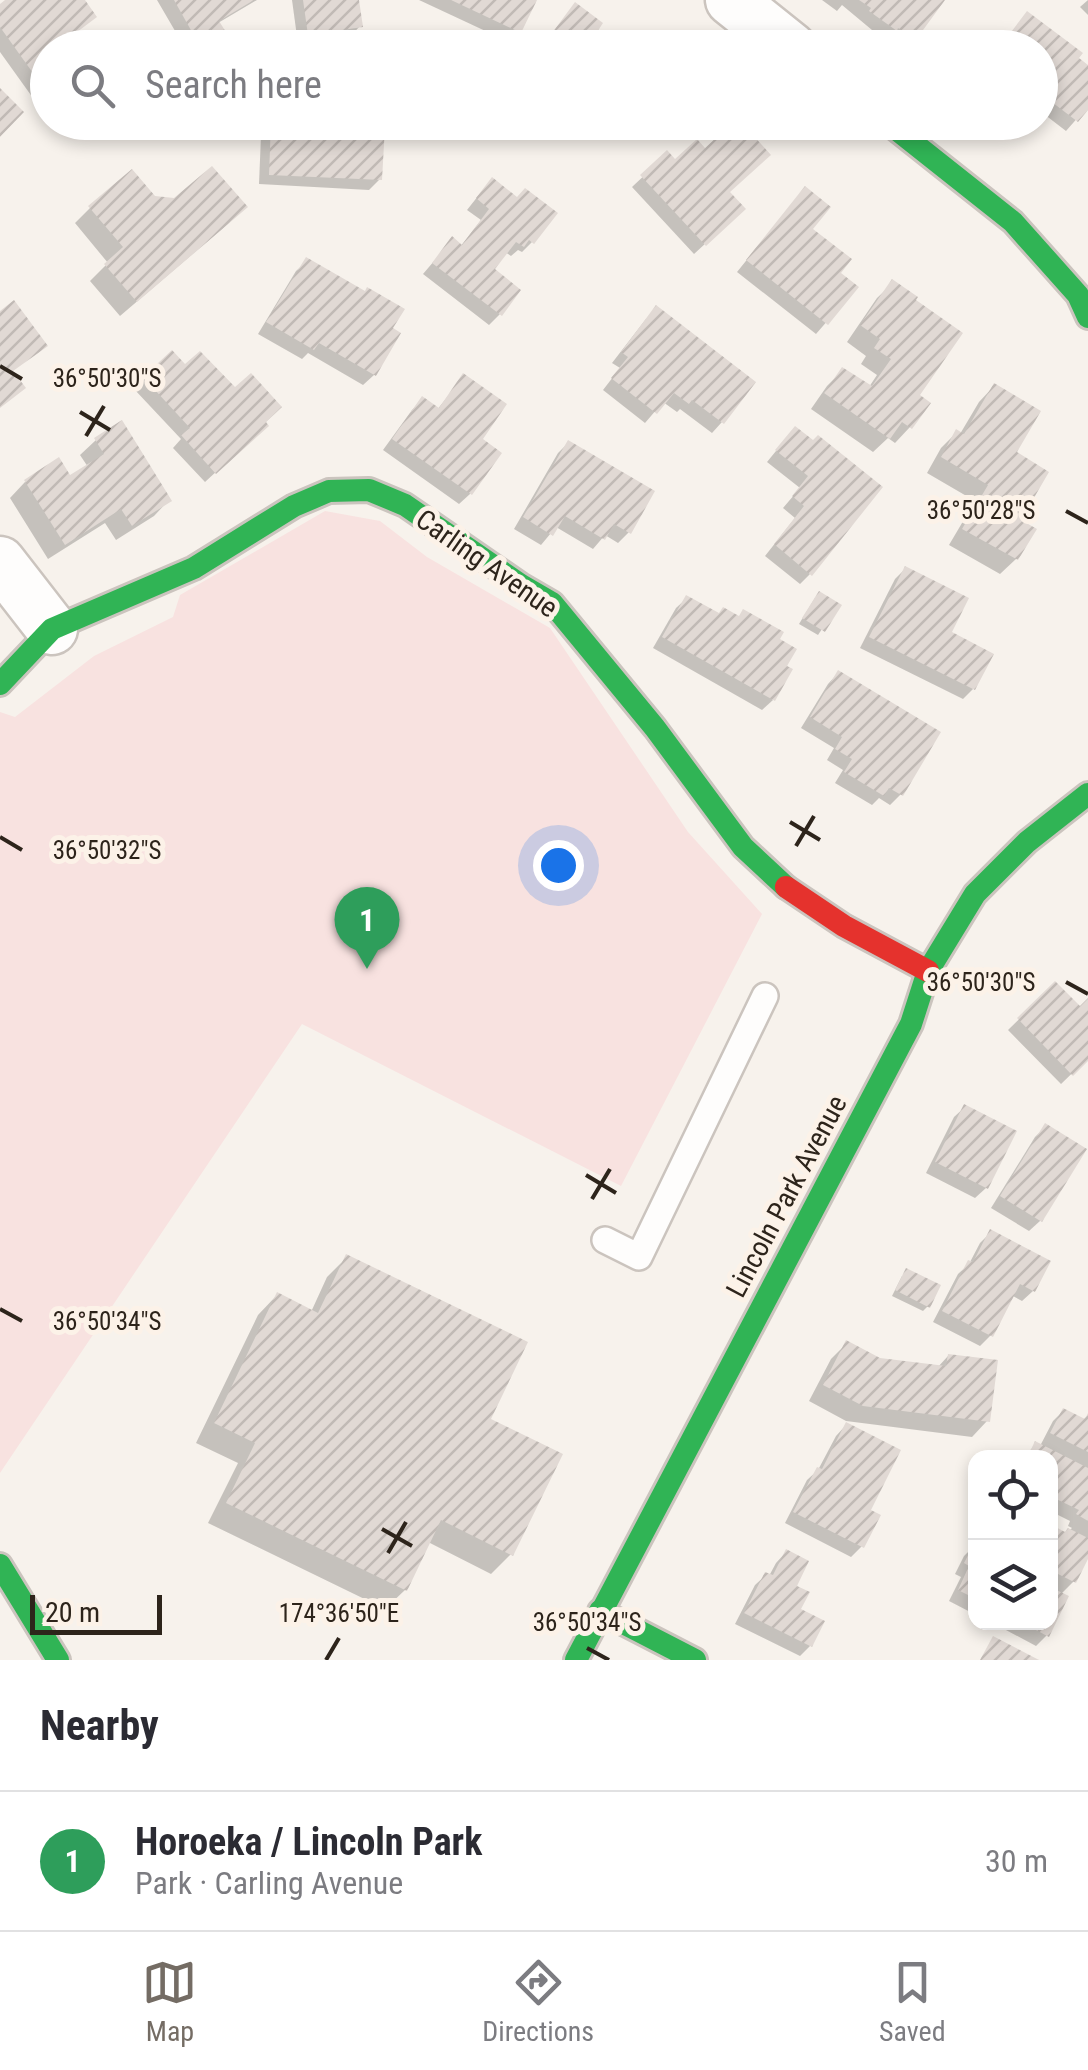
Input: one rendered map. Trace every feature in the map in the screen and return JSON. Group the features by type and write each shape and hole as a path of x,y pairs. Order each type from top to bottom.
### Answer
{"street":[{"path":"731,0 769,30"},
{"path":"910,140 1013,222 1085,299"},
{"name":"Carling Avenue","path":"0,684 52,629 194,568 294,506 329,491 369,490 405,505 552,602 655,728 743,847 798,895 844,926 928,972"},
{"path":"0,562 52,629"},
{"name":"Lincoln Park Avenue","path":"576,1660 911,1024 928,972 975,894 1027,842 1088,794"},
{"path":"0,1566 58,1660"},
{"path":"600,1611 695,1660"}],"lane":[{"path":"605,1240 639,1257 765,996"}],"shaded area":[{"path":"325,511 380,521 427,557 550,628 688,832 762,914 621,1186 302,1024 0,1473 0,712 15,717 94,656 173,617 180,595"}],"building":[{"path":"5,0 85,0 97,17 80,30 30,30 30,69 0,27 0,4"},
{"path":"174,0 254,0 219,21 225,30 191,30"},
{"path":"303,0 359,0 363,27 307,30"},
{"path":"451,0 537,0 522,30 515,30"},
{"path":"859,0 945,0 923,30 896,30 869,11 871,8"},
{"path":"575,2 603,23 598,30 554,30"},
{"path":"1027,11 1052,30 1013,30"},
{"path":"1058,34 1083,53 1079,58 1088,65 1088,110 1078,122 1058,107"},
{"path":"0,88 24,112 0,137"},
{"path":"270,140 384,140 382,180 269,175"},
{"path":"696,140 705,148 714,140 757,140 771,155 730,192 746,209 706,246 640,175 667,150 675,159"},
{"path":"212,166 248,207 137,302 104,264 123,247 88,206 132,169 155,196 174,198"},
{"path":"492,177 517,197 525,188 558,213 534,244 529,240 524,247 516,242 495,269 521,290 502,316 432,263 452,236 462,245 489,209 476,198"},
{"path":"805,186 831,207 813,229 852,259 841,273 859,287 828,325 746,260"},
{"path":"306,257 405,309 393,328 401,333 376,376 319,343 314,350 266,322"},
{"path":"892,279 963,333 920,395 931,403 912,429 902,422 890,439 824,393 842,367 872,386 891,359 874,348 880,339 860,325"},
{"path":"14,300 48,346 13,371 26,388 0,408 0,311"},
{"path":"656,305 756,382 724,424 692,400 689,404 674,393 657,414 611,378 628,357 621,352"},
{"path":"172,350 185,364 200,351 235,387 251,373 282,407 266,422 269,426 216,474 181,435 190,428 143,377"},
{"path":"463,373 507,404 483,439 502,453 472,495 392,439 422,396 439,408"},
{"path":"994,383 1041,411 1017,452 1049,472 1021,520 1037,529 1018,560 962,529 988,485 941,457 956,429 964,434"},
{"path":"122,420 172,501 132,526 121,509 65,545 24,480 59,457 70,475 104,454 94,438"},
{"path":"795,426 813,440 818,435 883,487 812,576 774,544 804,506 792,496 808,476 775,450"},
{"path":"568,440 655,491 631,534 614,524 605,540 565,516 553,536 523,517"},
{"path":"905,566 969,598 952,632 994,654 975,690 869,637"},
{"path":"819,591 842,605 825,632 802,618"},
{"path":"686,595 719,613 723,607 739,616 743,609 784,632 780,639 797,649 787,666 793,669 775,701 662,637"},
{"path":"838,670 941,732 903,796 889,788 884,796 844,772 852,759 835,749 842,737 810,717"},
{"path":"1055,981 1080,1006 1088,998 1088,1061 1073,1076 1017,1018"},
{"path":"964,1104 1017,1131 988,1189 935,1162"},
{"path":"1045,1123 1087,1149 1042,1222 1000,1196"},
{"path":"990,1229 1051,1261 1035,1292 1020,1284 993,1337 942,1311 968,1260 973,1262"},
{"path":"346,1254 528,1342 491,1419 563,1454 513,1556 441,1520 407,1591 226,1503 255,1443 214,1423 277,1292 318,1313"},
{"path":"906,1268 941,1285 930,1308 895,1290"},
{"path":"846,1340 880,1358 946,1366 948,1354 998,1360 990,1422 863,1406 823,1385"},
{"path":"1063,1408 1085,1419 1088,1413 1088,1452 1050,1433"},
{"path":"846,1422 901,1450 871,1510 881,1515 864,1548 793,1512 817,1467 822,1469"},
{"path":"1035,1441 1053,1450 1031,1450"},
{"path":"1058,1453 1088,1468 1088,1521 1076,1514 1079,1510 1058,1500"},
{"path":"1058,1528 1065,1532 1068,1528 1088,1538 1088,1559 1076,1583 1058,1574"},
{"path":"786,1549 809,1561 797,1586 810,1592 801,1609 825,1621 812,1647 744,1613 765,1572 773,1575"},
{"path":"968,1568 968,1595 958,1590"},
{"path":"1058,1591 1069,1596 1058,1619"},
{"path":"993,1636 1039,1660 980,1660"}],"traffic: fast":[{"path":"910,140 1013,222 1078,295 1088,317"},
{"path":"0,684 52,629 194,568 294,506 329,491 369,490 405,505 552,603 655,728 743,847 786,887"},
{"path":"576,1660 911,1024 928,971 975,894 1027,842 1088,794"},
{"path":"0,1565 58,1660"},
{"path":"600,1611 695,1660"}],"traffic: jam":[{"path":"786,887 844,926 928,971"}],"place":[{"name":"Horoeka / Lincoln Park","path":"367,969"}]}
